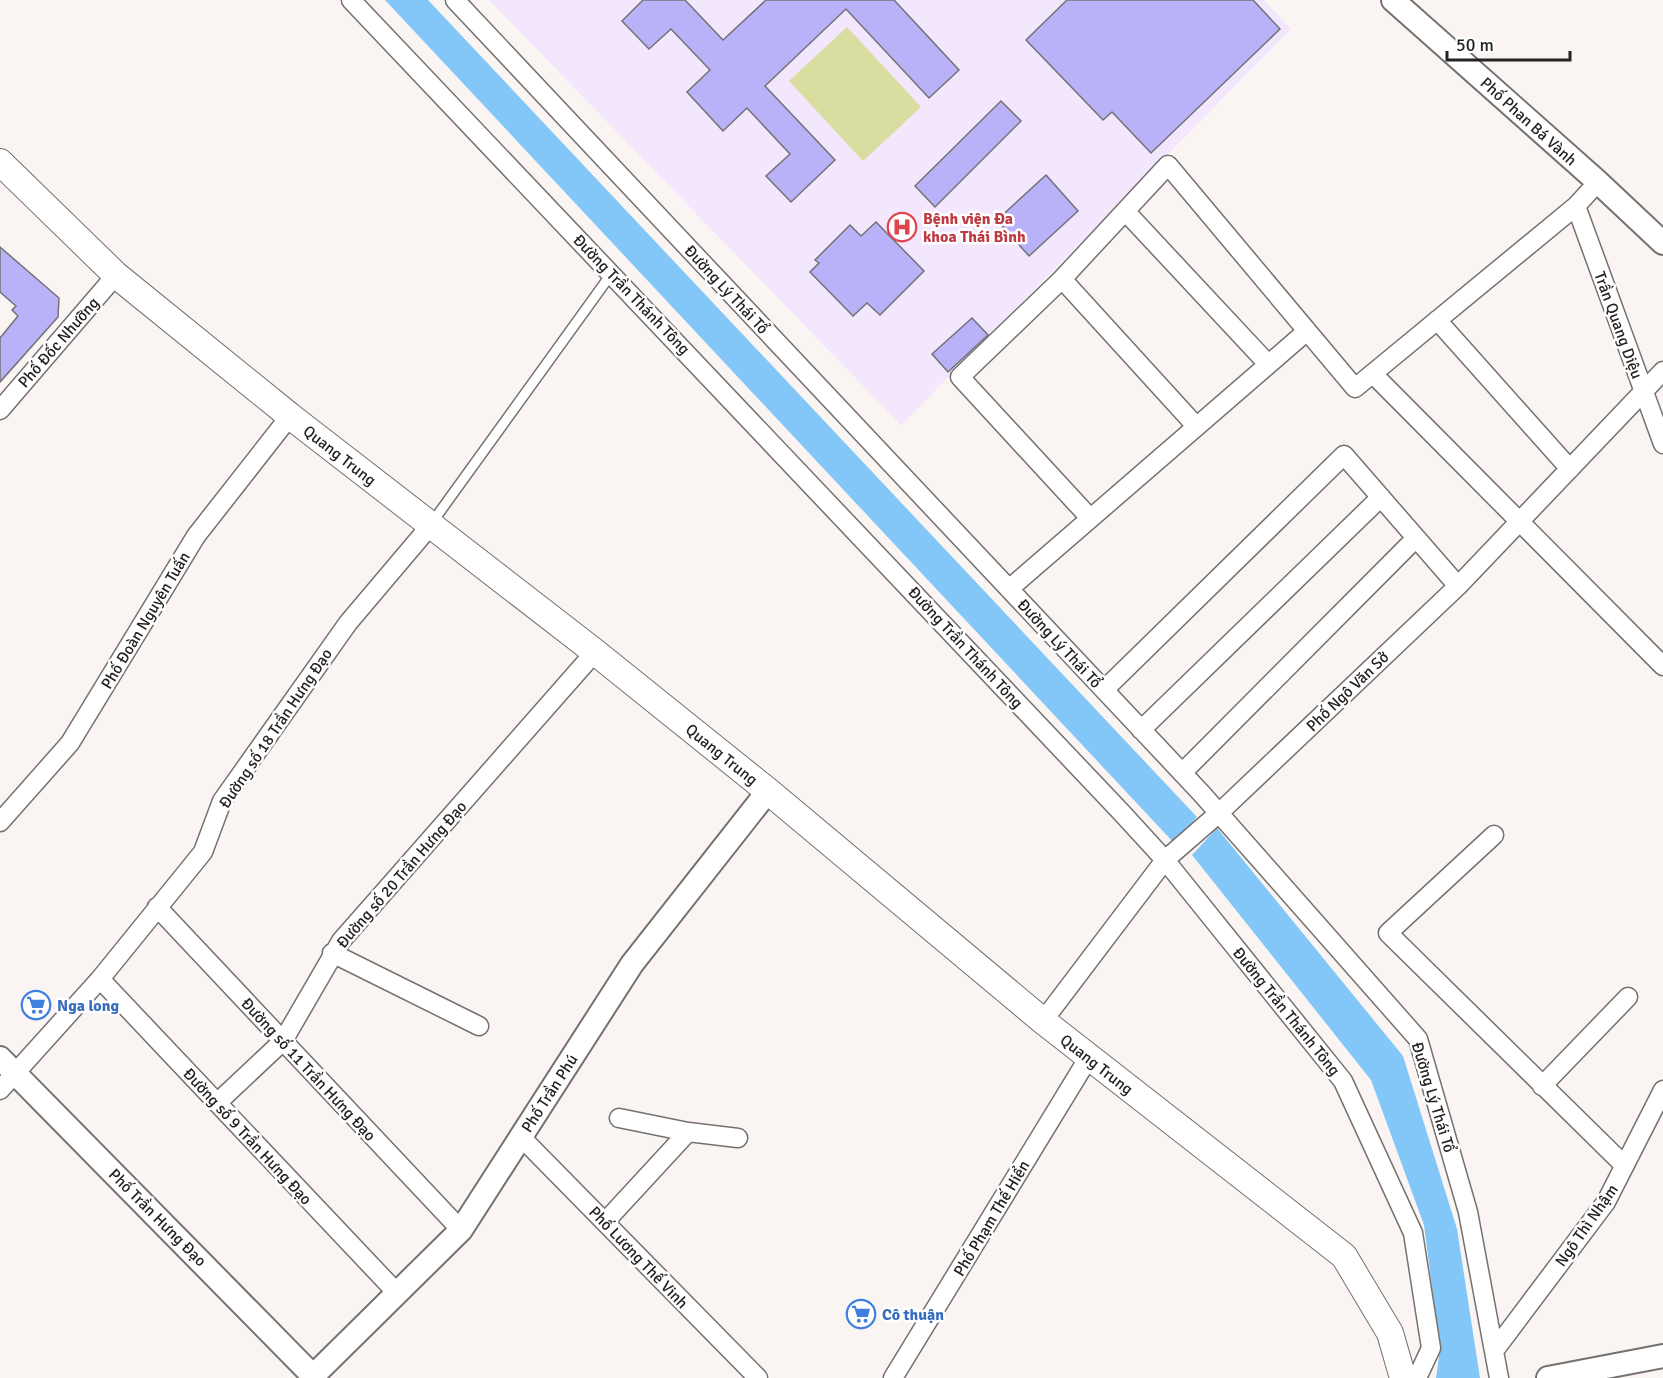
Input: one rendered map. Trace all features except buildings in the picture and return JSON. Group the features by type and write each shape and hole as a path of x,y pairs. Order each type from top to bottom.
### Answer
{"main road":[{"name":"Quang Trung","path":"0,162 116,275 290,416 595,652 768,791 1089,1058 1344,1256 1390,1333 1403,1378"}],"street":[{"name":"Đường Trần Thánh Tông","path":"351,0 1170,856 1343,1081 1413,1233 1431,1348 1417,1378"},
{"name":"Đường Lý Thái Tổ","path":"455,0 1182,773 1418,1039 1468,1212 1499,1378"},
{"name":"Phố Phan Bá Vành","path":"1393,0 1598,182 1663,243"},
{"path":"1090,518 960,377 1062,279 1168,165 1355,388 1576,206 1598,182"},
{"name":"Trần Quang Diệu","path":"1576,206 1663,444"},
{"path":"1126,212 1268,364"},
{"name":"Phố Đốc Nhưỡng","path":"0,410 116,275"},
{"path":"1062,279 1196,426"},
{"path":"1437,321 1570,469"},
{"path":"1009,589 1306,331"},
{"name":"Phố Ngô Văn Sở","path":"1043,1021 1170,856 1219,813 1458,586 1663,371"},
{"path":"1373,374 1521,520 1663,666"},
{"name":"Phố Đoàn Nguyên Tuấn","path":"0,822 70,743 196,536 290,416"},
{"path":"1104,690 1344,455 1458,586"},
{"path":"1141,730 1381,497"},
{"name":"Đường số 18 Trần Hưng Đạo","path":"5,1074 100,979 204,852 222,801 348,623 430,526"},
{"path":"1182,773 1416,538"},
{"name":"Đường số 20 Trần Hưng Đạo","path":"217,1103 283,1041 332,953 595,652"},
{"name":"Phố Trần Phú","path":"313,1377 461,1230 632,964 768,791"},
{"path":"1494,835 1388,933 1624,1166"},
{"name":"Đường số 11 Trần Hưng Đạo","path":"157,907 461,1230"},
{"path":"332,953 479,1026"},
{"name":"Đường số 9 Trần Hưng Đạo","path":"100,979 397,1293"},
{"path":"1542,1086 1628,998"},
{"name":"Phố Phạm Thế Hiển","path":"893,1378 1089,1058"},
{"name":"Phố Trần Hưng Đạo","path":"5,1074 243,1302 313,1377"},
{"name":"Ngô Thì Nhậm","path":"1494,1351 1606,1202 1663,1090"},
{"path":"619,1118 688,1132 738,1138"},
{"path":"605,1222 688,1132"},
{"name":"Phố Lương Thế Vinh","path":"521,1137 758,1378"},
{"path":"1548,1378 1663,1356"}],"lane":[{"path":"430,526 612,273"}],"shaded area":[{"name":"Bệnh viện Đa khoa Thái Bình","path":"489,0 1264,0 1291,29 901,425"}],"green space":[{"path":"847,27 921,107 863,161 789,81"}],"water":[{"path":"385,0 428,0 1197,817 1174,843"},
{"path":"1217,828 1403,1056 1457,1229 1480,1378 1436,1378 1440,1349 1424,1225 1371,1080 1192,855"}],"place":[{"name":"Bệnh viện Đa khoa Thái Bình","path":"902,227"},
{"name":"Nga long","path":"36,1005"},
{"name":"Cô thuận","path":"861,1314"}]}
